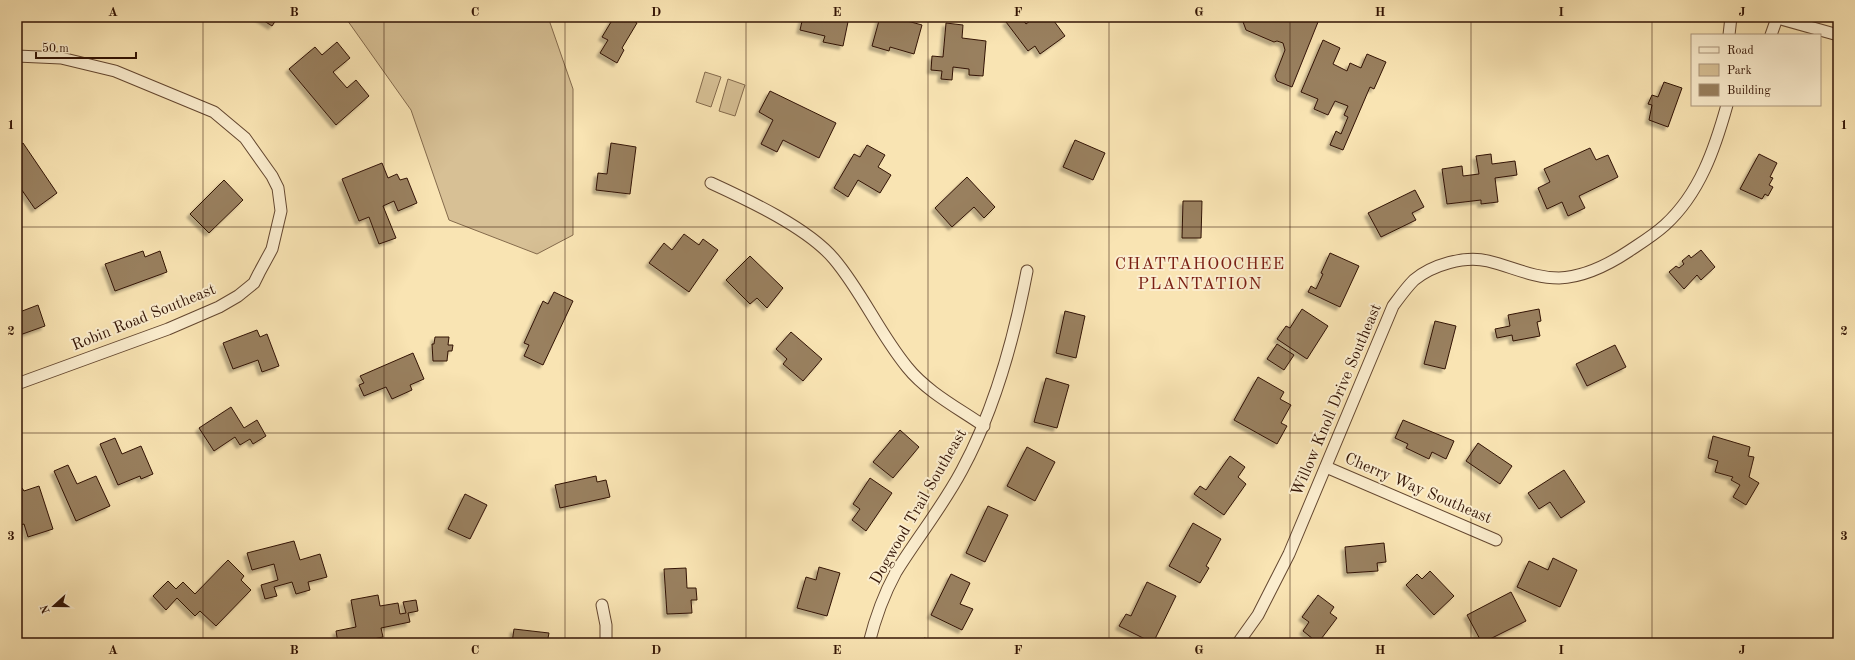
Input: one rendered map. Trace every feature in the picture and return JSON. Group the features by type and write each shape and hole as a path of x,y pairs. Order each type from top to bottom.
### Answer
{"street":[{"path":"1729,34 1731,17"},
{"path":"1771,34 1775,18 1838,35"},
{"name":"Robin Road Southeast","path":"17,56 60,58 115,71 214,112 245,138 272,176 280,200 281,211 278,230 266,260 254,283 219,307 168,329 17,384"},
{"name":"Willow Knoll Drive Southeast","path":"1238,643 1258,615 1275,584 1301,528 1393,306 1414,281 1425,273 1457,261 1487,260 1529,275 1559,278 1583,274 1616,260 1649,239 1666,224 1694,189 1712,152 1728,106"},
{"path":"711,182 813,239 833,258 908,368 927,387 984,426"},
{"name":"Dogwood Trail Southeast","path":"869,643 880,609 896,574 962,471 984,426 1001,375 1027,272"},
{"name":"Cherry Way Southeast","path":"1326,467 1496,540"},
{"path":"602,605 606,625 606,643"}],"green space":[{"path":"345,17 548,17 573,89 573,235 537,254 449,220 411,110"},
{"path":"705,72 721,77 711,107 696,102"},
{"path":"728,79 745,85 735,116 719,111"}],"building":[{"path":"258,17 278,17 272,26"},
{"path":"614,17 627,17 637,23 622,48 624,50 617,63 600,53 608,40 602,37"},
{"path":"803,17 849,17 843,46 823,42 825,36 800,30"},
{"path":"880,17 900,17 900,19 922,25 914,54 890,47 889,51 872,46"},
{"path":"1012,17 1021,17 1026,24 1035,17 1051,17 1065,36 1040,54 1035,46 1028,51 1006,22"},
{"path":"1243,17 1320,17 1292,87 1277,81 1275,76 1285,50 1283,43 1277,41 1274,42 1246,30 1242,19"},
{"path":"946,23 963,25 962,38 986,41 983,76 969,75 969,69 953,67 952,80 941,79 942,71 931,70 932,56 943,57"},
{"path":"1323,40 1340,48 1333,64 1347,71 1350,63 1361,68 1367,54 1386,62 1374,89 1370,87 1343,150 1330,145 1336,131 1341,134 1348,117 1344,115 1348,106 1335,101 1328,115 1314,109 1318,99 1301,92"},
{"path":"337,42 350,58 333,72 347,88 356,80 369,96 336,125 289,69 315,47 322,55"},
{"path":"1664,82 1682,88 1668,127 1649,120 1652,105 1648,104 1652,95 1658,97"},
{"path":"770,91 836,123 819,158 783,140 777,152 761,144 773,120 759,112"},
{"path":"1075,140 1105,153 1093,180 1063,167"},
{"path":"23,143 57,193 35,209 17,183 17,147"},
{"path":"611,143 636,147 630,194 596,190 598,173 607,174"},
{"path":"867,145 885,155 878,167 891,175 880,193 858,180 848,197 834,188 854,154 860,157"},
{"path":"1590,148 1596,160 1608,155 1618,177 1579,196 1585,208 1568,216 1562,202 1547,209 1538,188 1550,182 1544,169"},
{"path":"1491,154 1492,164 1515,161 1517,175 1495,178 1498,202 1481,204 1481,200 1447,204 1442,169 1462,166 1463,176 1479,174 1476,156"},
{"path":"1759,154 1777,163 1770,177 1773,178 1769,185 1773,187 1768,196 1765,194 1762,199 1740,189"},
{"path":"382,163 388,178 397,174 400,180 407,178 417,203 398,211 394,201 383,206 396,238 379,244 369,217 359,221 342,179"},
{"path":"967,177 995,207 984,218 974,207 952,227 935,208"},
{"path":"224,180 243,200 209,233 190,214"},
{"path":"1415,190 1424,207 1412,213 1416,220 1381,237 1368,213"},
{"path":"1183,201 1202,201 1201,238 1182,238"},
{"path":"684,234 699,245 703,239 718,250 689,292 649,263 664,243 672,250"},
{"path":"1701,250 1715,267 1701,280 1697,275 1684,289 1669,272 1676,266 1679,268 1684,264 1682,261 1689,255 1691,258"},
{"path":"143,251 145,257 160,251 167,272 115,291 105,264"},
{"path":"1330,253 1359,266 1340,307 1308,292 1311,286 1316,289"},
{"path":"750,256 783,288 767,308 757,298 750,304 726,280"},
{"path":"554,292 573,301 543,365 524,356 529,345 524,343 543,301 548,304"},
{"path":"38,305 45,326 17,336 17,313"},
{"path":"1302,309 1328,326 1307,359 1277,339 1286,326 1290,328"},
{"path":"1539,309 1541,321 1537,322 1540,336 1513,341 1512,335 1497,338 1495,329 1510,326 1508,315"},
{"path":"1065,311 1085,316 1076,358 1056,353"},
{"path":"1435,321 1456,326 1445,369 1424,364"},
{"path":"257,330 260,337 267,334 279,366 262,372 258,360 233,369 223,343"},
{"path":"791,332 822,359 803,381 783,364 787,359 776,349"},
{"path":"435,337 449,337 448,345 453,345 452,351 448,351 447,361 433,361 432,344 434,344"},
{"path":"1277,344 1294,355 1284,370 1267,359"},
{"path":"1615,345 1626,367 1587,386 1576,364"},
{"path":"413,353 424,379 410,385 412,390 392,399 386,387 364,396 359,385 364,383 360,376"},
{"path":"1258,377 1284,392 1280,399 1291,405 1281,423 1287,426 1277,444 1234,420"},
{"path":"1046,378 1069,385 1057,428 1034,422"},
{"path":"231,407 244,428 257,420 266,436 253,444 250,439 240,445 235,437 214,451 199,428"},
{"path":"1403,420 1454,441 1446,459 1432,452 1429,459 1406,448 1408,444 1395,438"},
{"path":"900,430 919,447 893,478 873,462"},
{"path":"1713,436 1750,447 1748,456 1754,457 1749,477 1759,483 1746,505 1733,497 1740,485 1731,480 1733,477 1715,472 1718,461 1708,458"},
{"path":"115,438 122,454 141,446 153,474 141,479 140,476 118,485 100,444"},
{"path":"1478,443 1512,466 1500,484 1466,461"},
{"path":"1027,447 1055,462 1035,501 1007,486"},
{"path":"1230,456 1245,467 1238,477 1246,484 1224,515 1194,494 1200,486 1206,490"},
{"path":"68,465 77,484 96,476 110,506 76,521 54,471"},
{"path":"1564,470 1585,502 1561,518 1550,502 1539,509 1528,493"},
{"path":"596,476 597,482 606,480 610,497 560,508 555,485"},
{"path":"870,478 892,493 866,531 852,520 860,509 853,504"},
{"path":"39,486 53,529 28,537 24,524 17,526 17,489 22,488 24,491"},
{"path":"465,494 487,505 470,539 448,529"},
{"path":"988,506 1008,515 985,562 966,553"},
{"path":"1193,523 1221,539 1206,566 1209,568 1200,583 1169,566"},
{"path":"294,541 300,560 320,554 327,577 308,582 310,590 296,594 292,582 274,587 277,596 265,599 261,585 278,580 274,564 252,570 247,553"},
{"path":"1384,543 1386,562 1377,563 1378,571 1347,573 1345,547"},
{"path":"1553,558 1577,570 1560,607 1517,587 1529,561 1548,570"},
{"path":"228,560 244,576 241,580 251,590 216,626 200,611 195,616 177,598 166,610 153,596 168,581 176,589 183,582 195,594"},
{"path":"819,567 840,573 827,616 797,608 806,577 816,580"},
{"path":"686,568 687,588 696,588 697,600 691,600 692,613 667,614 664,569"},
{"path":"1430,571 1454,596 1434,615 1406,585 1417,574 1422,579"},
{"path":"951,574 970,583 960,604 973,609 962,630 931,615"},
{"path":"1147,582 1176,596 1153,643 1119,626 1126,614 1131,616"},
{"path":"1511,592 1526,621 1482,643 1467,615"},
{"path":"378,595 380,606 398,603 400,614 406,613 403,602 416,600 418,611 408,613 410,622 381,628 383,637 354,643 338,643 336,631 356,627 351,600"},
{"path":"1318,595 1334,607 1330,613 1337,618 1318,643 1303,631 1309,622 1302,617"},
{"path":"514,629 549,633 547,643 512,643"},
{"path":"924,638 947,643 923,643"}],"district":[{"name":"CHATTAHOOCHEE PLANTATION","path":"1200,274"}]}
